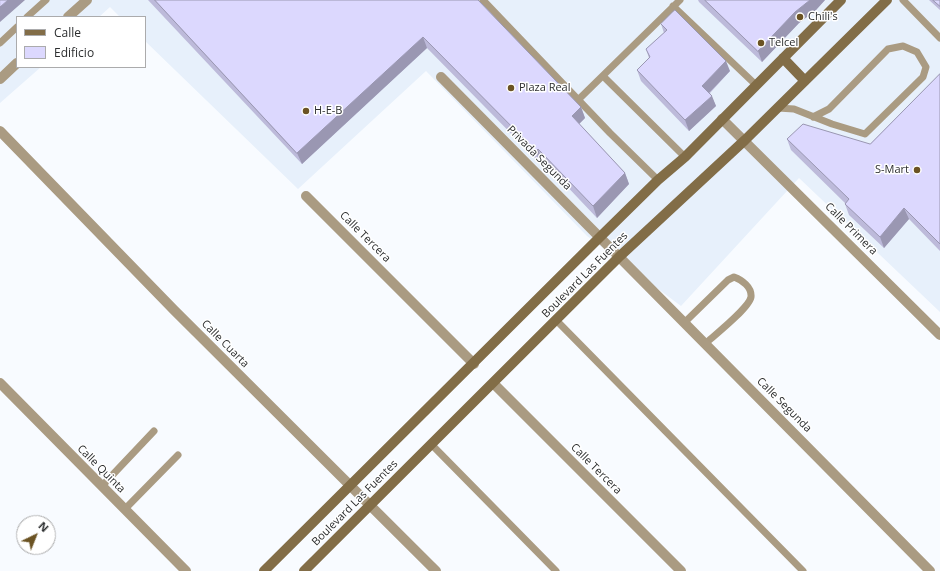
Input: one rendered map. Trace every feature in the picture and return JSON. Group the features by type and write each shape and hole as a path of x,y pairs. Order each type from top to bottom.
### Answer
{"street":[{"path":"69,16 87,0"},
{"name":"Boulevard Las Fuentes","path":"264,571 474,364 600,237 658,180 685,157 841,0"},
{"name":"Boulevard Las Fuentes","path":"304,571 431,444 494,384 620,256 745,140 887,0"},
{"path":"783,58 805,82"},
{"path":"0,79 16,64"},
{"name":"Privada Segunda","path":"441,77 620,256"},
{"name":"Calle Primera","path":"722,120 745,140 940,335"},
{"name":"Calle Cuarta","path":"0,131 174,310 436,571"},
{"name":"Calle Tercera","path":"306,196 474,364"},
{"name":"Calle Segunda","path":"620,256 930,571"},
{"name":"Calle Quinta","path":"0,384 126,509 180,569"},
{"name":"Calle Tercera","path":"494,384 682,571"}],"lane":[{"path":"28,16 46,0"},
{"path":"483,0 578,100 658,180"},
{"path":"578,100 680,0"},
{"path":"903,0 940,38"},
{"path":"673,6 756,85"},
{"path":"0,42 16,28"},
{"path":"778,108 794,109 813,117 865,134 923,77 926,67 917,52 903,46 888,49 829,108 813,117"},
{"path":"603,76 685,157"},
{"path":"684,322 728,280 734,277 742,280 750,290 751,298 744,307 706,343"},
{"path":"557,321 803,571"},
{"path":"102,486 154,431"},
{"path":"431,444 556,571"},
{"path":"126,509 178,455"}],"shaded area":[{"path":"0,0 940,0 940,312 799,178 681,306 587,236 426,71 298,189 146,42 146,16 119,16 110,7 100,16 16,16 16,68 40,68 0,103"}],"building":[{"path":"0,0 8,0 0,7"},
{"path":"155,0 478,0 581,107 572,116 625,173 593,206 538,149 536,151 423,37 297,153"},
{"name":"Telcel","path":"705,0 810,0 795,12 758,51"},
{"path":"933,0 940,0 940,6"},
{"path":"675,10 726,61 702,86 712,96 685,120 637,70 650,57 646,49 667,30 661,24"},
{"path":"940,74 940,244 904,208 880,237 845,204 849,199 787,139 803,124 870,144"}],"place":[{"name":"Chili's","path":"800,17"},
{"name":"Telcel","path":"761,43"},
{"name":"Plaza Real","path":"511,88"},
{"name":"H-E-B","path":"306,111"},
{"name":"S-Mart","path":"917,170"}]}
